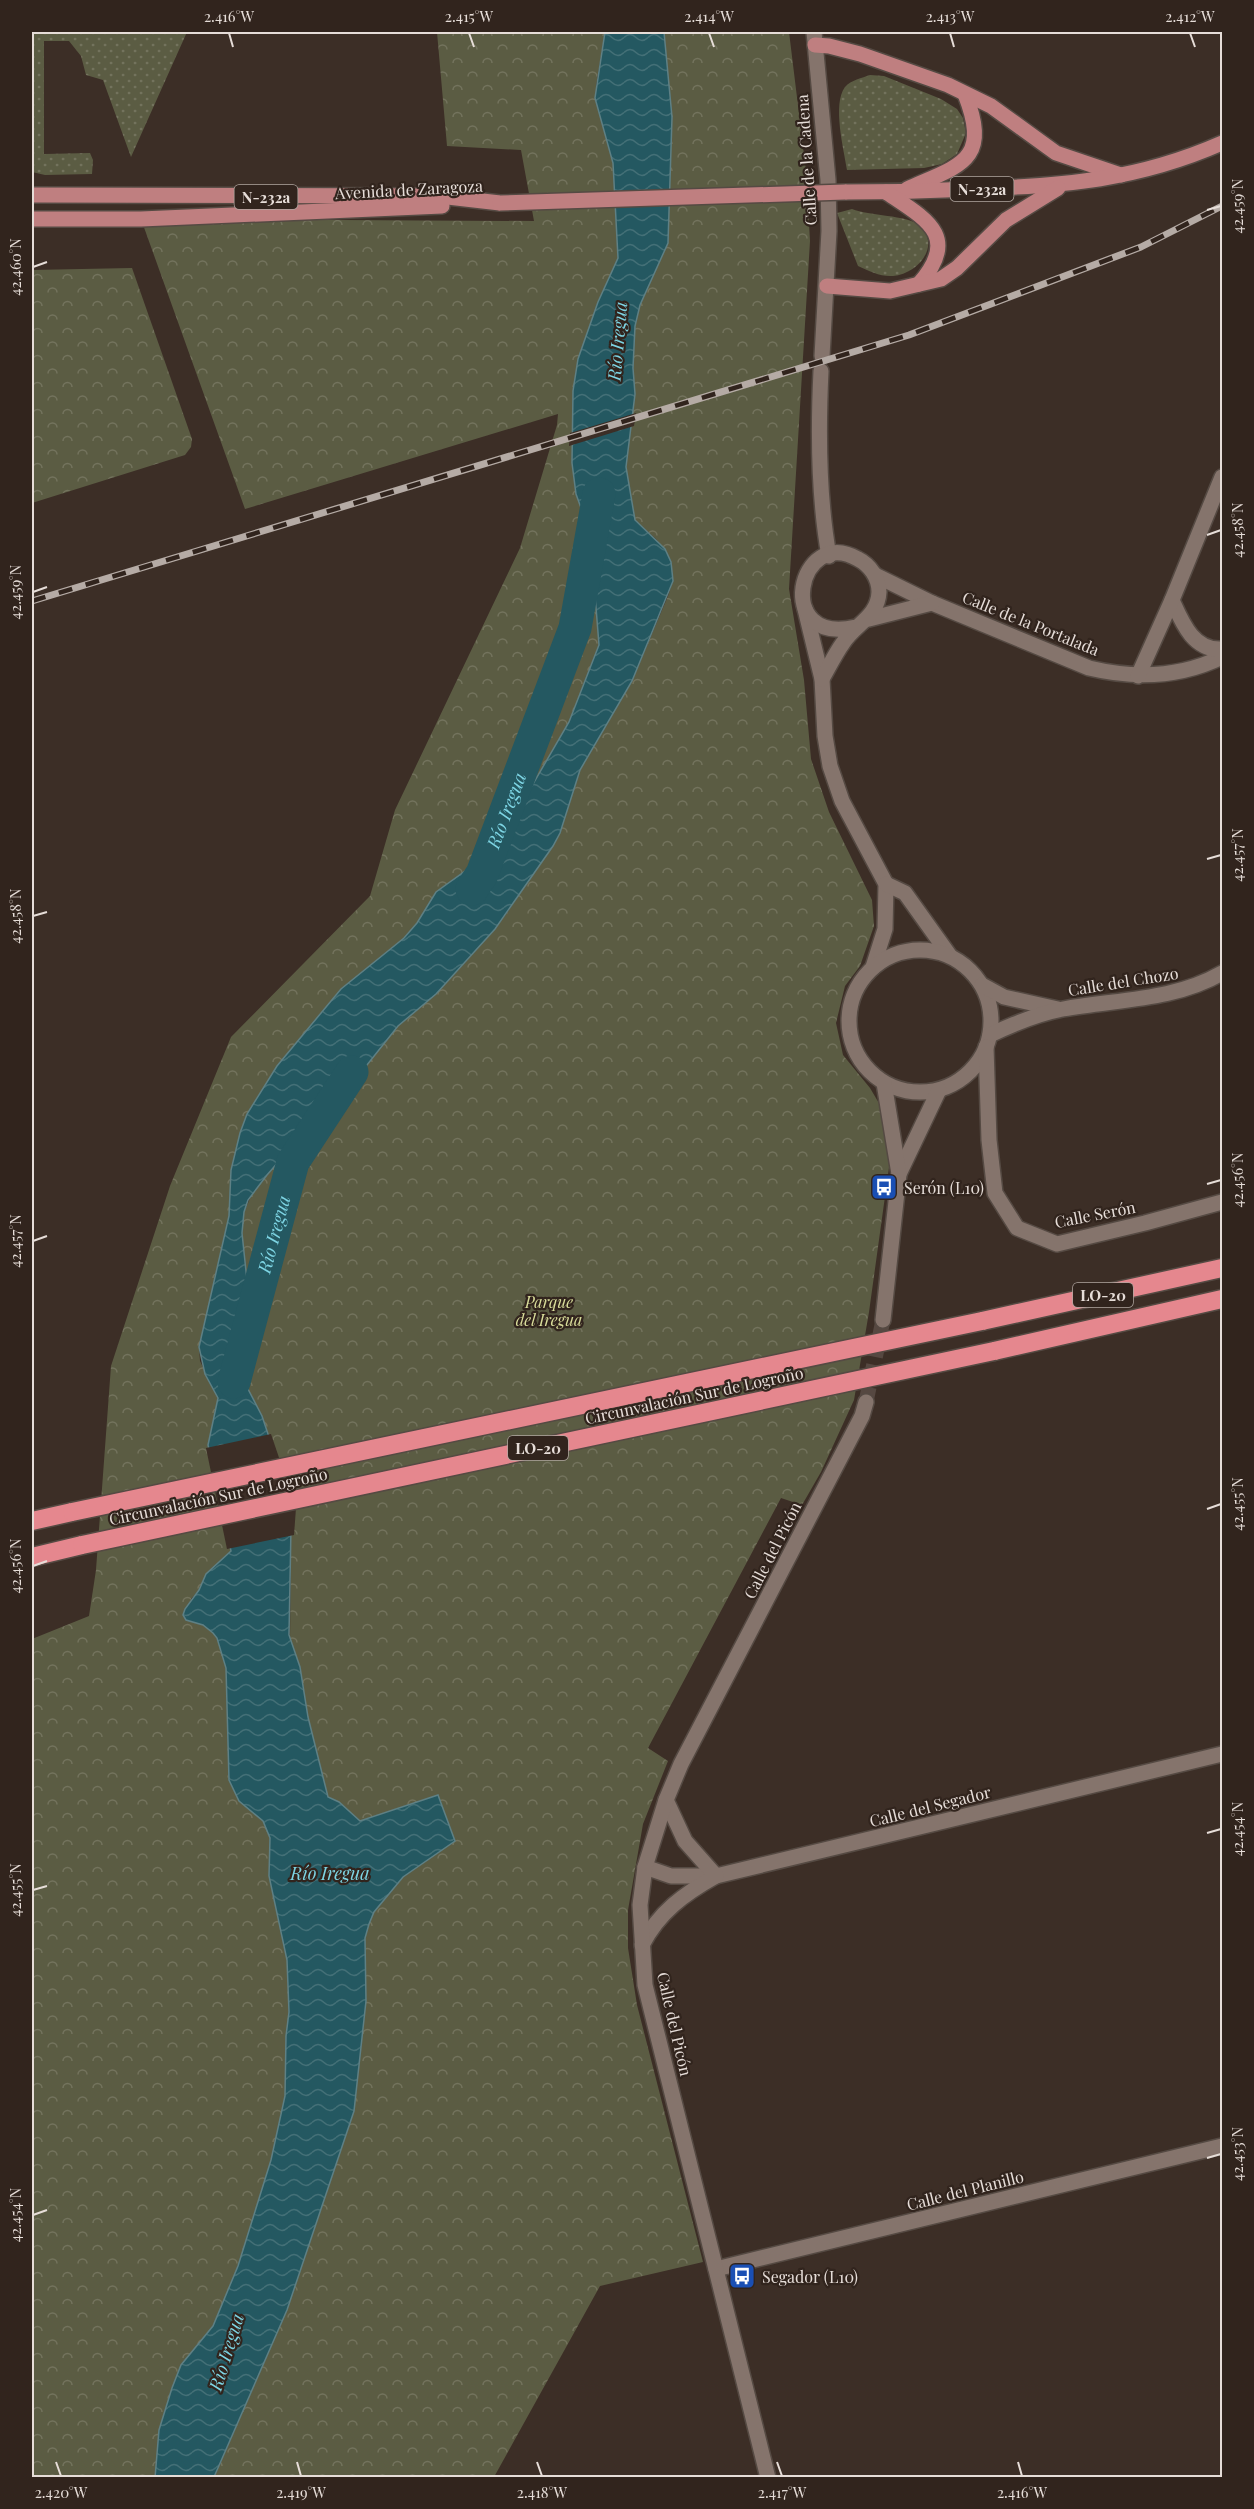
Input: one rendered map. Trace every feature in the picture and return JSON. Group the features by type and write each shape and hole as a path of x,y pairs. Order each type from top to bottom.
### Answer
{"highway":[{"name":"Circunvalación Sur de Logroño","path":"32,1521 982,1321 1222,1268"},
{"name":"Circunvalación Sur de Logroño","path":"32,1557 994,1352 1222,1299"}],"main road":[{"path":"815,38 829,46 932,79 991,105 1040,144 1056,153 1125,176"},
{"path":"919,284 934,264 939,246 937,233 926,219 894,192 947,172 969,155 975,134 965,94"},
{"name":"N-232a","path":"500,203 1064,185 1125,176 1183,159 1222,143"},
{"path":"827,286 880,291 900,290 948,276 1006,220 1064,185"},
{"name":"Avenida de Zaragoza","path":"32,195 439,196 500,203"},
{"name":"Avenida de Zaragoza","path":"32,219 141,219 500,203"}],"street":[{"name":"Calle de la Cadena","path":"815,38 828,180 830,231 819,414 821,492 829,556"},
{"path":"1138,676 1222,477"},
{"path":"822,679 843,642 877,605 879,590 875,575 866,563 852,555 837,553 822,558 810,567 803,580 801,594 822,679 825,736 830,766 842,801 886,884 885,929 873,967"},
{"name":"Calle de la Portalada","path":"875,575 932,603 1089,668 1138,676 1187,670 1222,657"},
{"path":"1172,600 1184,626 1197,643 1215,650 1222,649"},
{"path":"805,609 814,621 826,628 841,631 932,603"},
{"path":"886,884 905,893 950,956"},
{"path":"910,950 930,951 950,956 968,968 982,985 990,1010 988,1041 975,1066 959,1081 939,1090 920,1092 902,1090 884,1083 866,1069 854,1049 849,1027 850,1004 861,980 873,967 890,956 910,950"},
{"name":"Calle del Chozo","path":"988,1041 1013,1023 1061,1009 1175,993 1194,987 1222,973"},
{"name":"Calle del Chozo","path":"982,985 1005,997 1061,1009"},
{"name":"Calle Serón","path":"988,1041 988,1140 995,1193 1017,1228 1057,1244 1222,1202"},
{"path":"883,1320 899,1174 884,1083"},
{"path":"899,1174 939,1090"},
{"name":"Calle del Picón","path":"768,2478 645,1985 640,1905 645,1867 666,1800 681,1764 862,1416 866,1402"},
{"name":"Calle del Segador","path":"645,1867 671,1876 716,1876 1222,1754"},
{"path":"641,1946 659,1917 687,1893 716,1876 685,1841 666,1800"},
{"name":"Calle del Planillo","path":"716,2269 1222,2146"}],"green space":[{"path":"32,32 187,32 131,157 103,80 86,75 81,56 69,41 44,41 44,154 90,153 93,160 92,174 45,175 32,172"},
{"path":"437,32 605,32 596,86 613,163 618,258 598,302 578,359 573,391 572,463 576,494 599,558 595,595 599,645 569,722 501,839 479,861 436,892 417,923 404,938 341,989 247,1114 240,1133 231,1170 229,1216 199,1347 200,1361 218,1398 208,1445 231,1551 206,1574 199,1590 191,1599 186,1620 203,1625 217,1638 226,1668 229,1780 239,1801 263,1821 270,1838 269,1876 287,1960 289,2012 286,2036 285,2096 271,2160 238,2266 213,2326 181,2365 172,2388 159,2430 155,2477 32,2478 32,1639 89,1616 96,1570 111,1366 170,1186 231,1037 370,896 395,810 520,548 557,425 558,414 245,509 141,219 534,221 521,150 447,146"},
{"name":"Parque del Iregua","path":"664,32 789,32 806,171 810,241 789,589 804,680 811,759 829,812 872,900 874,926 860,966 845,986 836,1023 843,1055 870,1088 883,1110 891,1153 854,1400 821,1472 802,1505 781,1498 648,1748 668,1761 643,1824 628,1910 628,1948 637,2005 703,2262 600,2286 494,2477 214,2478 287,2310 354,2111 366,2001 365,1938 369,1924 374,1912 403,1877 437,1853 438,1795 360,1821 339,1802 328,1797 308,1717 300,1667 290,1641 291,1540 248,1389 245,1324 248,1290 242,1233 244,1212 252,1194 302,1133 351,1085 398,1026 436,994 462,966 509,910 560,833 580,770 632,681 668,596 673,581 671,562 656,539 635,520 626,467 635,394 633,368 635,326 640,305 668,243 672,117"},
{"path":"870,75 884,76 941,99 957,109 963,118 966,133 957,154 942,164 924,168 847,170 839,115 841,95 850,83"},
{"path":"852,209 906,219 919,225 926,233 928,241 924,257 911,270 893,276 880,275 858,266 837,213"},
{"path":"132,268 192,439 191,447 185,455 32,503 32,270"}],"water":[{"name":"Río Iregua","path":"605,32 664,32 672,117 668,243 640,305 635,326 633,368 635,394 626,467 635,520 665,549 671,562 673,581 632,681 580,770 560,833 553,846 495,929 436,994 398,1026 351,1085 307,1129 267,1175 248,1200 242,1233 248,1290 245,1324 248,1389 262,1416 293,1509 289,1635 300,1667 308,1717 328,1797 339,1802 360,1821 438,1795 455,1841 403,1877 374,1912 369,1924 365,1938 366,2001 354,2111 287,2310 214,2477 155,2478 159,2430 172,2388 181,2365 213,2326 238,2266 271,2160 285,2096 286,2036 289,2012 287,1960 269,1876 270,1838 263,1821 239,1801 229,1780 226,1668 217,1638 203,1625 186,1620 183,1615 206,1574 231,1551 208,1445 218,1398 205,1374 199,1347 229,1216 231,1170 247,1114 277,1066 341,989 404,938 417,923 436,892 479,861 501,839 569,722 599,645 595,595 599,558 576,494 572,463 573,391 578,359 598,302 618,258 613,163 595,98"}],"pier":[{"path":"636,413 634,426 569,446 570,433"},
{"path":"271,1434 296,1508 294,1535 227,1549 206,1448"}],"waterway":[{"name":"Río Iregua","path":"472,889 482,874 575,628 599,494"},
{"name":"Río Iregua","path":"234,1382 293,1162 352,1072"}],"tunnel":[{"path":"866,1402 883,1320"}],"railway":[{"path":"32,601 909,335 1141,247 1222,206"}],"place":[{"name":"Serón (L10)","path":"884,1187"},
{"name":"Segador (L10)","path":"742,2276"}]}
